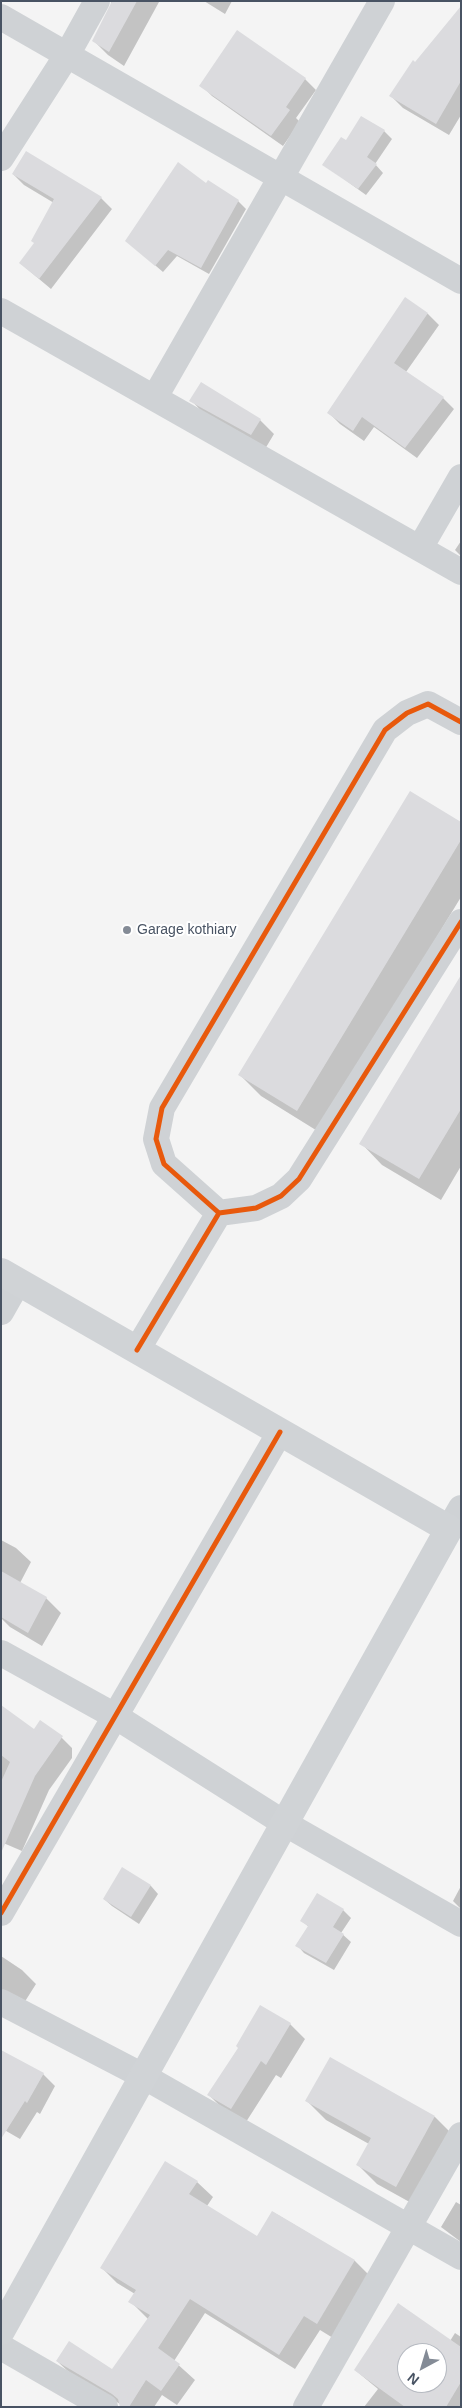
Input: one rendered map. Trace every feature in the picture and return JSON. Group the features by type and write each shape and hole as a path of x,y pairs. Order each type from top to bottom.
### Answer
{"main road":[{"path":"1,2331 455,1518 280,1432 10,1277"}],"street":[{"path":"1,158 66,55 97,1"},
{"path":"155,397 382,1"},
{"path":"1,17 461,281"},
{"path":"1,311 461,572"},
{"path":"420,548 461,478"},
{"path":"461,722 428,704 407,713 385,730 162,1108 156,1139 164,1164 219,1213 256,1208 281,1196 299,1179 461,922"},
{"path":"137,1350 219,1213"},
{"path":"1,1312 10,1277"},
{"path":"1,1912 280,1432"},
{"path":"1,1653 115,1716 284,1823 461,1924"},
{"path":"1,2002 143,2076 461,2257"},
{"path":"306,2407 461,2135"},
{"path":"1,2347 105,2407"}],"building":[{"path":"112,1 137,1 109,52 92,41"},
{"path":"461,6 461,81 436,124 389,96 413,60 415,62"},
{"path":"237,30 306,78 286,107 290,110 271,136 199,86"},
{"path":"361,116 385,130 367,157 377,164 358,189 322,165 341,137 346,140"},
{"path":"26,151 102,197 39,279 19,263 34,243 31,241 54,199 12,174"},
{"path":"178,162 206,183 208,180 239,200 201,268 168,250 155,266 125,241"},
{"path":"405,297 428,313 394,363 444,397 405,448 362,417 353,431 327,413"},
{"path":"201,382 261,419 251,435 189,401"},
{"path":"410,791 461,822 461,840 297,1111 238,1075"},
{"path":"461,975 461,1109 419,1179 359,1144"},
{"path":"1,1571 47,1597 28,1633 1,1617"},
{"path":"1,1705 34,1729 40,1720 63,1736 35,1776 1,1853 1,1782 10,1762 1,1755"},
{"path":"122,1867 151,1885 131,1917 103,1899"},
{"path":"317,1893 344,1909 333,1927 344,1934 326,1963 295,1946 308,1926 300,1921"},
{"path":"260,2005 291,2023 266,2065 261,2061 231,2109 207,2095 238,2048 236,2046"},
{"path":"1,2050 44,2073 27,2103 25,2101 1,2139"},
{"path":"330,2057 435,2116 396,2187 356,2165 371,2138 305,2101"},
{"path":"165,2161 198,2181 189,2194 257,2236 272,2211 355,2260 317,2324 304,2316 279,2355 190,2299 158,2348 180,2364 161,2391 146,2380 129,2407 120,2407 118,2399 112,2394 56,2361 69,2341 112,2369 150,2315 128,2302 136,2290 100,2268"},
{"path":"398,2303 461,2347 461,2382 446,2407 405,2407 354,2370"}],"cycle path":[{"path":"219,1213 164,1164 156,1139 162,1108 385,730 407,713 428,704 461,722"},
{"path":"137,1350 219,1213 256,1208 281,1196 299,1179 461,922"},
{"path":"1,1913 280,1432"}],"place":[{"name":"Garage kothiary","path":"127,930"}]}
